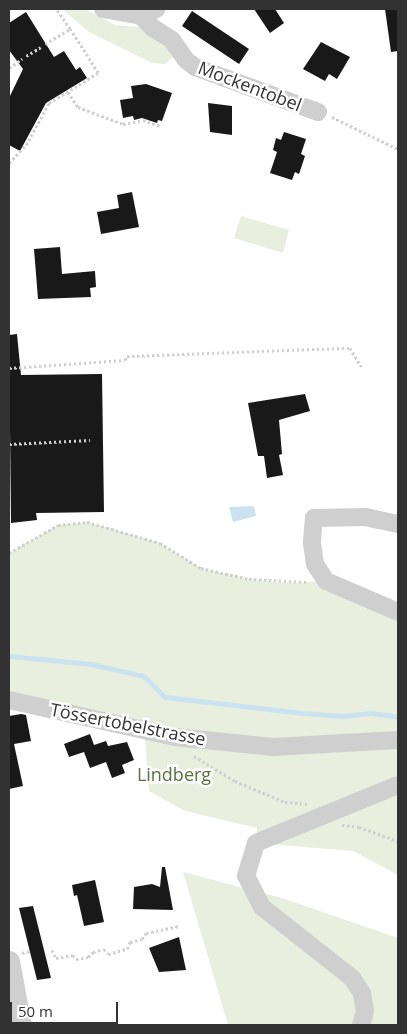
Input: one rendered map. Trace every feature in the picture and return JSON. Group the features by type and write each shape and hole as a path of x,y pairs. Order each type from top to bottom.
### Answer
{"street":[{"path":"103,9 149,12"},
{"name":"Mockentobel","path":"149,12 153,28 172,40 186,60 196,67 318,112"},
{"path":"398,524 366,517 314,518 312,543 315,564 326,581 398,612"},
{"name":"Tössertobelstrasse","path":"9,700 175,737 273,747 398,740"},
{"path":"361,1025 365,1012 362,993 352,978 262,907 246,876 256,843 398,785"},
{"path":"9,961 21,1025"}],"path":[{"path":"9,163 26,144 49,103 98,73 56,9"},
{"path":"45,44 70,29"},
{"path":"26,56 41,47"},
{"path":"9,68 22,59"},
{"path":"68,92 78,108 123,124 143,120 160,126"},
{"path":"318,112 373,134 398,149"},
{"path":"9,368 125,360 127,356 350,348 362,367"},
{"path":"9,444 90,440"},
{"path":"9,553 58,525 88,522 160,543 201,568 249,579 291,583 326,581"},
{"path":"175,737 194,755 235,781 285,802 318,804"},
{"path":"359,827 398,841"},
{"path":"52,950 56,958 73,955 76,959 88,957 92,952 104,949 108,954 127,949 130,942 142,939 146,933 179,926"}],"green space":[{"path":"62,9 85,9 115,25 140,27 173,49 173,57 165,64 152,63 89,32"},
{"path":"241,216 289,230 283,253 234,238"},
{"name":"Lindberg","path":"87,522 160,543 201,568 249,579 291,583 326,581 398,612 398,875 353,851 256,843 257,828 185,811 149,791 144,728 9,700 9,553 58,525"},
{"path":"183,872 282,898 398,938 398,1025 228,1025"}],"water":[{"path":"254,506 256,516 233,522 229,507"}],"building":[{"path":"254,9 275,9 284,23 270,33"},
{"path":"385,9 398,9 398,51 391,52"},
{"path":"192,11 249,49 239,64 182,26"},
{"path":"26,12 54,57 64,51 76,70 80,67 87,78 46,103 20,151 9,145 9,98 23,69 9,50 9,23"},
{"path":"321,42 350,57 337,79 329,74 325,81 303,69"},
{"path":"146,84 172,93 162,121 158,120 157,123 142,118 134,120 133,116 123,118 120,100 133,98 131,86"},
{"path":"208,103 232,106 232,135 210,132"},
{"path":"284,132 306,139 301,154 305,156 299,174 295,172 292,180 270,173 277,152 273,150 276,138 281,140"},
{"path":"132,192 139,227 101,234 97,212 119,208 117,195"},
{"path":"60,247 62,274 95,271 96,287 90,288 91,297 38,299 34,249"},
{"path":"17,334 21,375 102,374 104,512 36,513 37,520 11,523 9,335"},
{"path":"305,394 310,411 279,420 282,454 279,455 283,475 267,478 264,456 258,456 248,403"},
{"path":"26,715 31,741 14,744 23,786 9,789 9,716"},
{"path":"90,734 94,745 106,741 108,746 127,742 134,760 122,765 125,773 112,778 106,762 90,768 84,752 69,757 64,744"},
{"path":"162,867 165,867 173,910 133,909 134,887 152,884 160,887"},
{"path":"95,880 104,922 84,926 77,895 74,896 72,885"},
{"path":"33,906 51,978 37,980 19,908"},
{"path":"179,937 186,970 159,972 149,948"}],"waterway":[{"path":"9,656 91,664 144,676 165,697 303,713 343,716 371,713 398,717"}]}
